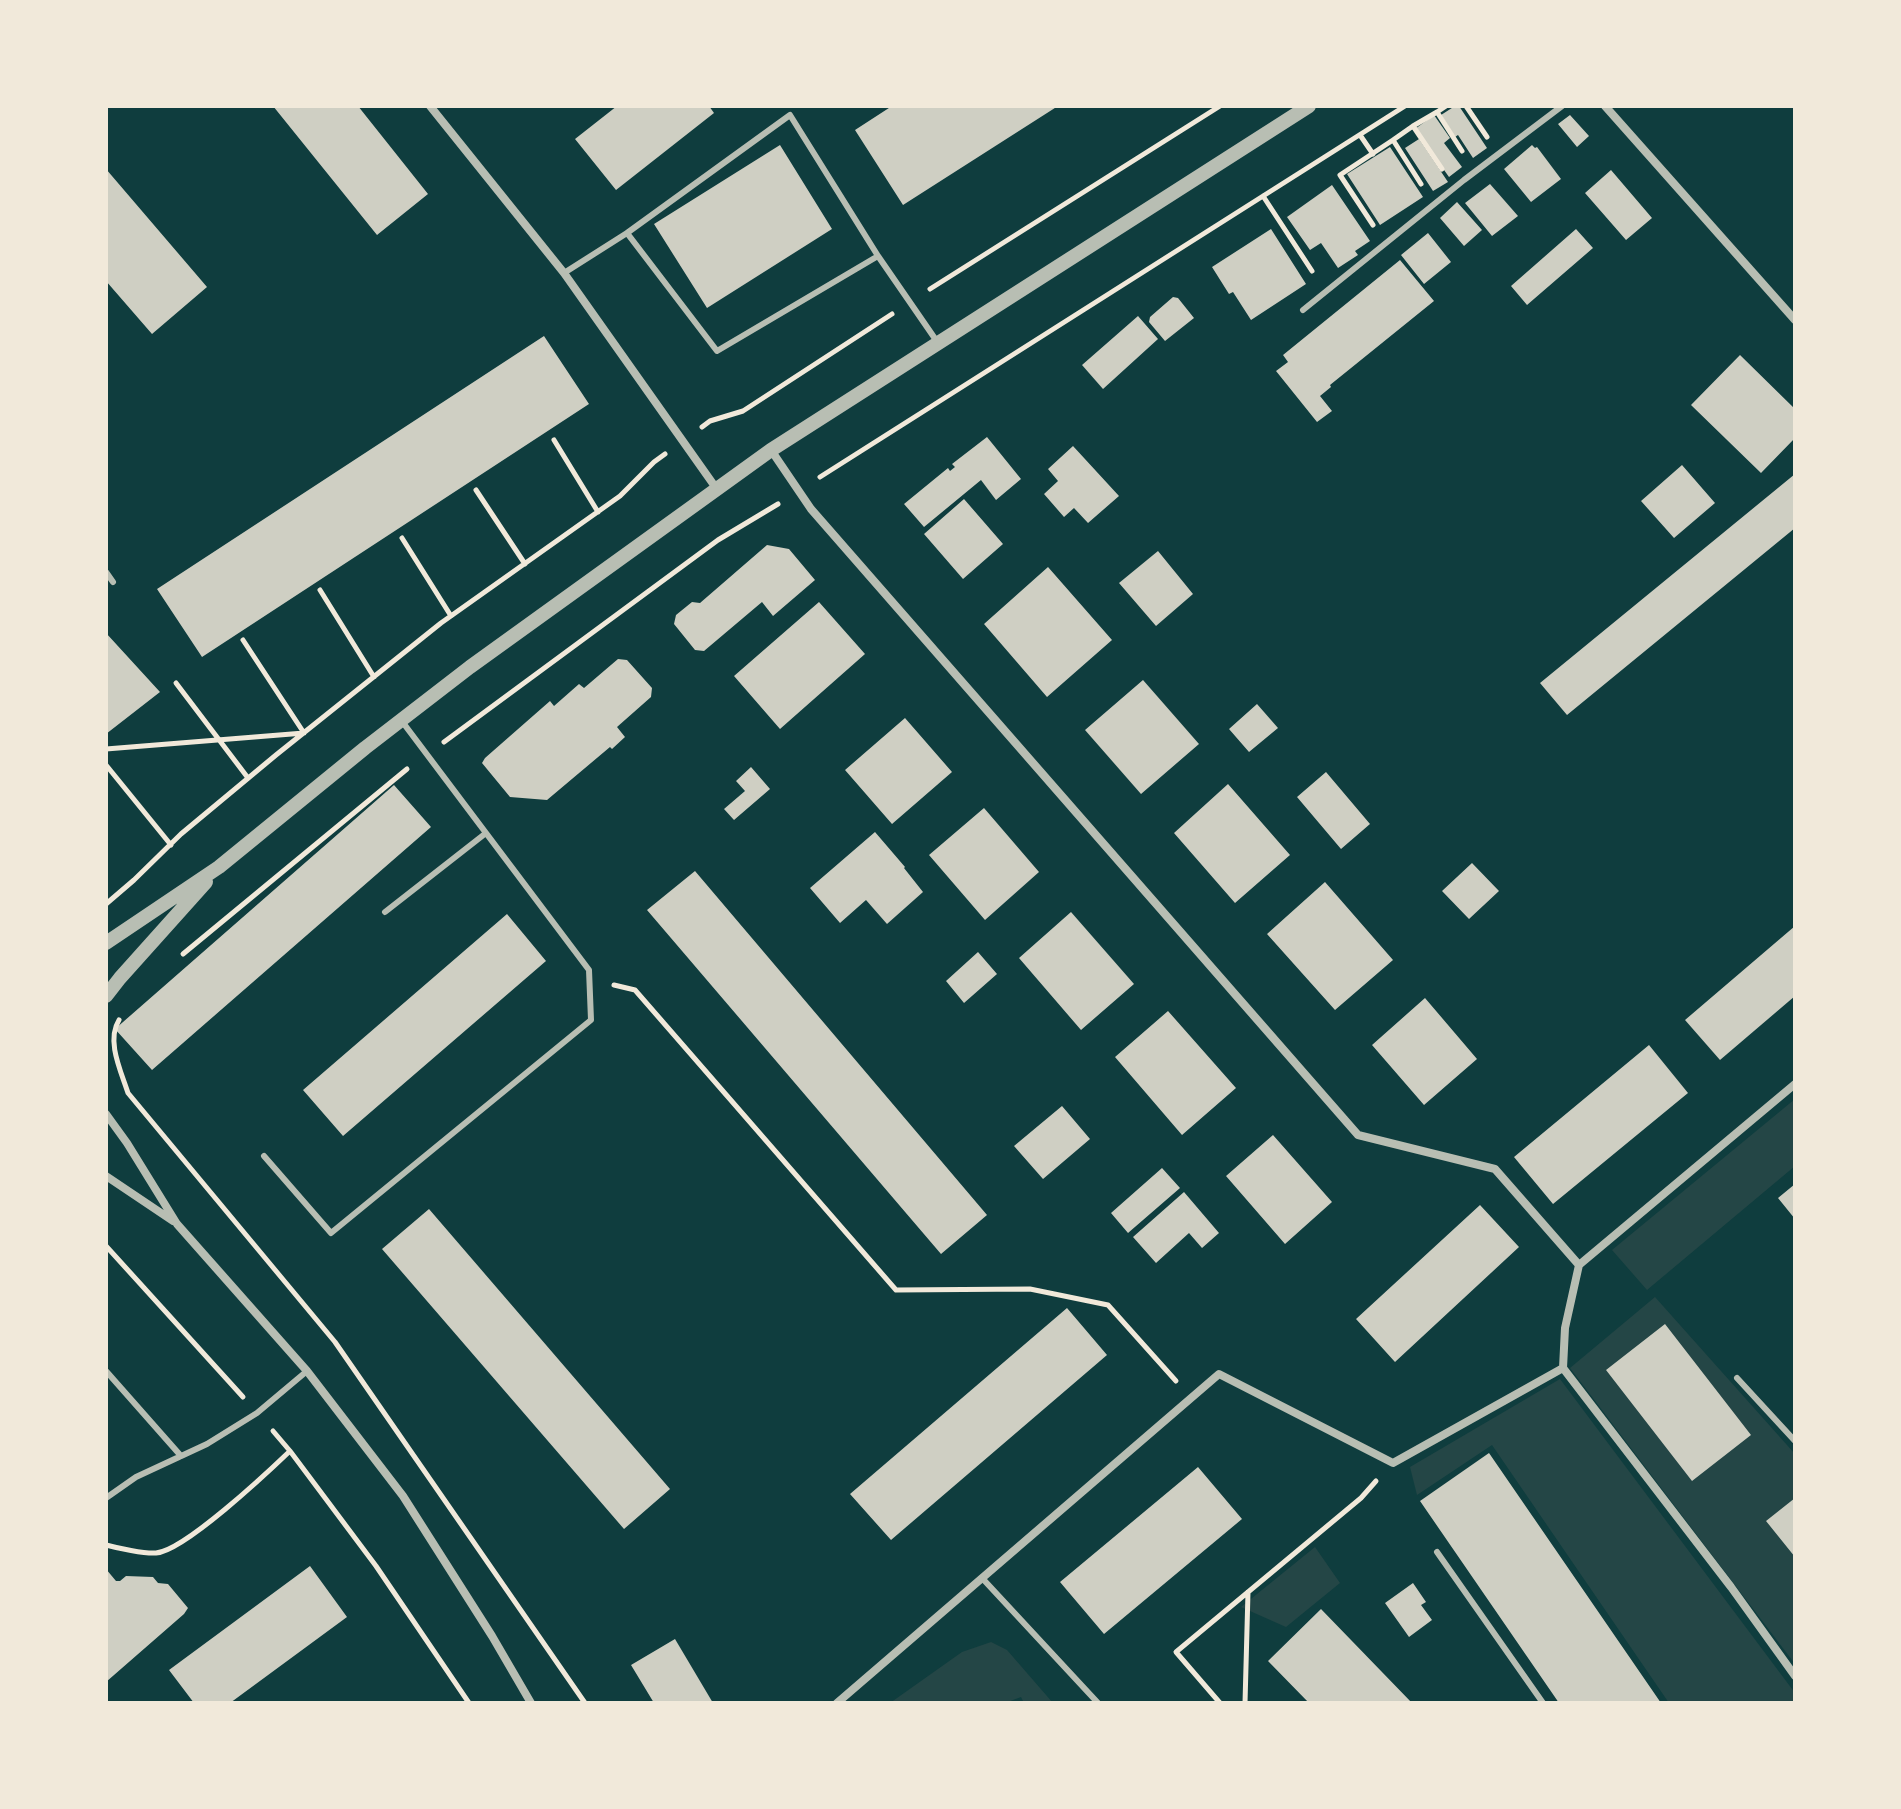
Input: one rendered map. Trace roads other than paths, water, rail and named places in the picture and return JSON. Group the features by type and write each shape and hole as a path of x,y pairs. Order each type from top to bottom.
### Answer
{"street":[{"path":"430,106 564,273 716,488"},
{"path":"106,943 219,867 401,720 716,488 1309,106"},
{"path":"1605,106 1795,320"},
{"path":"771,450 798,491 843,545 1358,1135 1495,1169 1579,1265"},
{"path":"106,996 219,867"},
{"path":"1795,1084 1579,1265 1565,1328 1563,1368 1731,1587 1795,1676"},
{"path":"106,1114 177,1224 307,1371 403,1496 531,1703"},
{"path":"106,1176 177,1224"},
{"path":"837,1703 1219,1374 1393,1463 1563,1368"}],"lane":[{"path":"564,273 627,233 790,115 793,106"},
{"path":"1303,310 1562,106"},
{"path":"790,115 878,256 938,343"},
{"path":"627,233 717,351 878,256"},
{"path":"106,572 113,582"},
{"path":"264,1156 331,1233 591,1020 589,970 401,720"},
{"path":"385,912 486,833"},
{"path":"106,1371 181,1456"},
{"path":"106,1498 136,1477 207,1444 257,1413 307,1371"},
{"path":"1737,1378 1795,1441"},
{"path":"1437,1552 1543,1703"},
{"path":"982,1578 1098,1703"}]}
